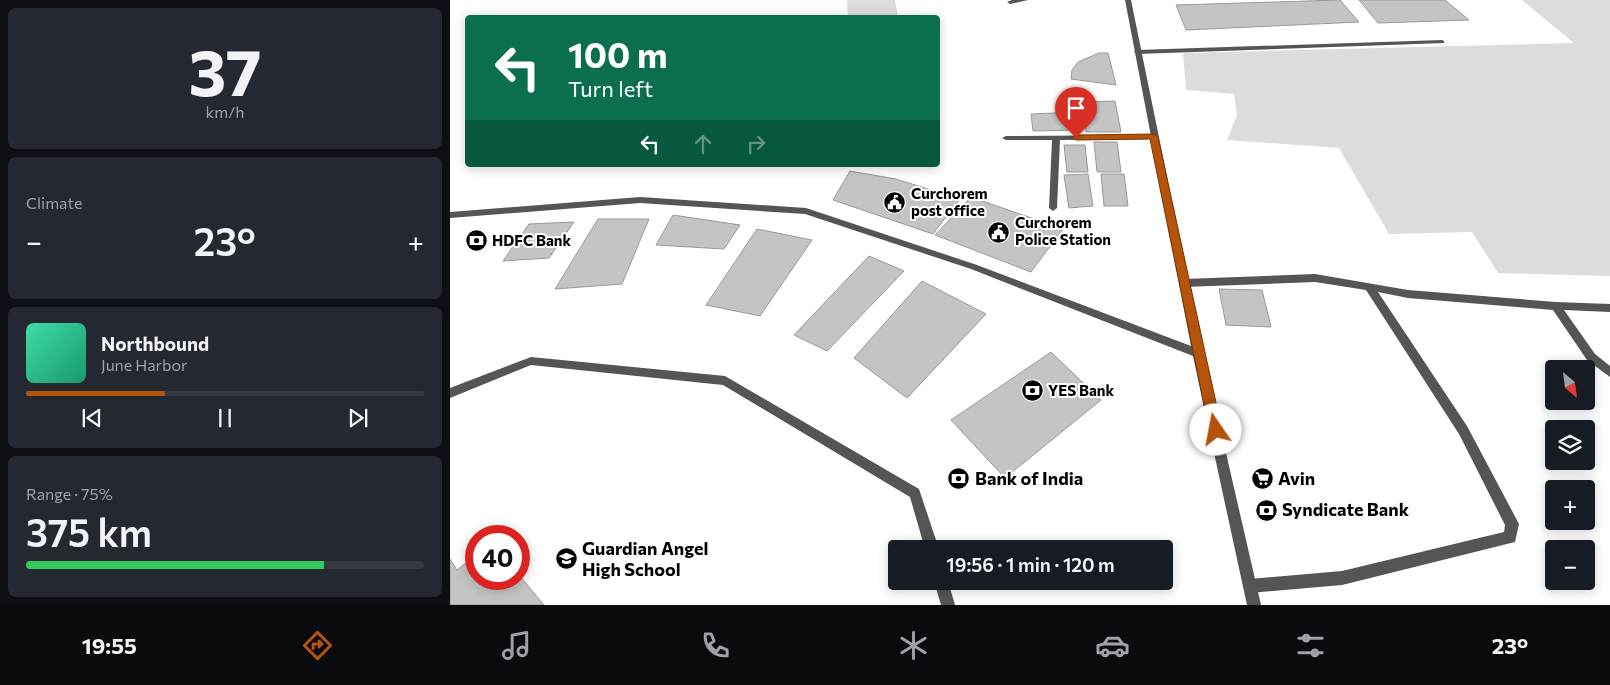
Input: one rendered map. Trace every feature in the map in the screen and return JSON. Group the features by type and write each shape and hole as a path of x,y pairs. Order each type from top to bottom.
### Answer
{"street":[{"path":"1010,2 1026,0"},
{"path":"1128,0 1198,353 1254,605"},
{"path":"1137,52 1442,42"},
{"path":"1006,138 1154,137"},
{"path":"1053,208 1056,138"},
{"path":"450,215 640,200 806,211 974,267 1198,353"},
{"path":"1184,283 1315,278 1408,294 1556,306 1610,308"},
{"path":"1250,586 1342,578 1510,537 1512,524 1463,430 1369,287"},
{"path":"1556,306 1591,357 1610,372"},
{"path":"450,393 531,361 725,381 915,493 929,540"},
{"path":"944,590 948,605"}],"shaded area":[{"path":"847,0 895,0 898,15 848,15"},
{"path":"1522,0 1610,0 1610,276 1498,273 1472,232 1389,234 1339,148 1227,140 1237,115 1234,94 1186,90 1183,53 1574,43"}],"building":[{"path":"1340,0 1359,22 1186,30 1176,5"},
{"path":"1359,0 1445,0 1469,20 1378,23"},
{"path":"1099,53 1108,53 1116,85 1071,79 1072,70 1078,62"},
{"path":"1115,101 1121,132 1086,132 1082,102"},
{"path":"1076,112 1080,130 1033,131 1031,114"},
{"path":"1094,142 1117,142 1121,172 1097,172"},
{"path":"1064,145 1085,145 1088,172 1067,172"},
{"path":"850,171 896,179 960,199 933,234 833,200"},
{"path":"1088,174 1093,206 1069,208 1064,175"},
{"path":"1101,174 1124,174 1128,206 1104,206"},
{"name":"Curchorem Police Station","path":"971,197 1063,229 1031,272 935,235"},
{"path":"673,215 740,225 724,249 656,245"},
{"path":"598,219 649,219 622,284 555,289"},
{"path":"574,222 549,258 503,261 529,224"},
{"path":"757,229 812,240 760,316 706,305"},
{"path":"869,256 904,271 827,351 794,335"},
{"path":"922,281 986,314 907,398 854,358"},
{"path":"1219,289 1262,290 1271,327 1226,325"},
{"path":"1051,352 1101,400 1005,478 951,420"},
{"path":"450,559 457,570 465,564 465,590 530,590 530,588 544,605 450,605"}],"place":[{"name":"Curchorem post office","path":"895,203"},
{"name":"Curchorem Police Station","path":"999,232"},
{"name":"HDFC Bank","path":"476,241"},
{"name":"YES Bank","path":"1032,391"},
{"name":"Bank of India","path":"959,479"},
{"name":"Avin","path":"1262,479"},
{"name":"Syndicate Bank","path":"1266,510"},
{"name":"Guardian Angel High School","path":"566,559"}],"route":[{"path":"1076,138 1154,137 1198,353 1216,430"}]}
